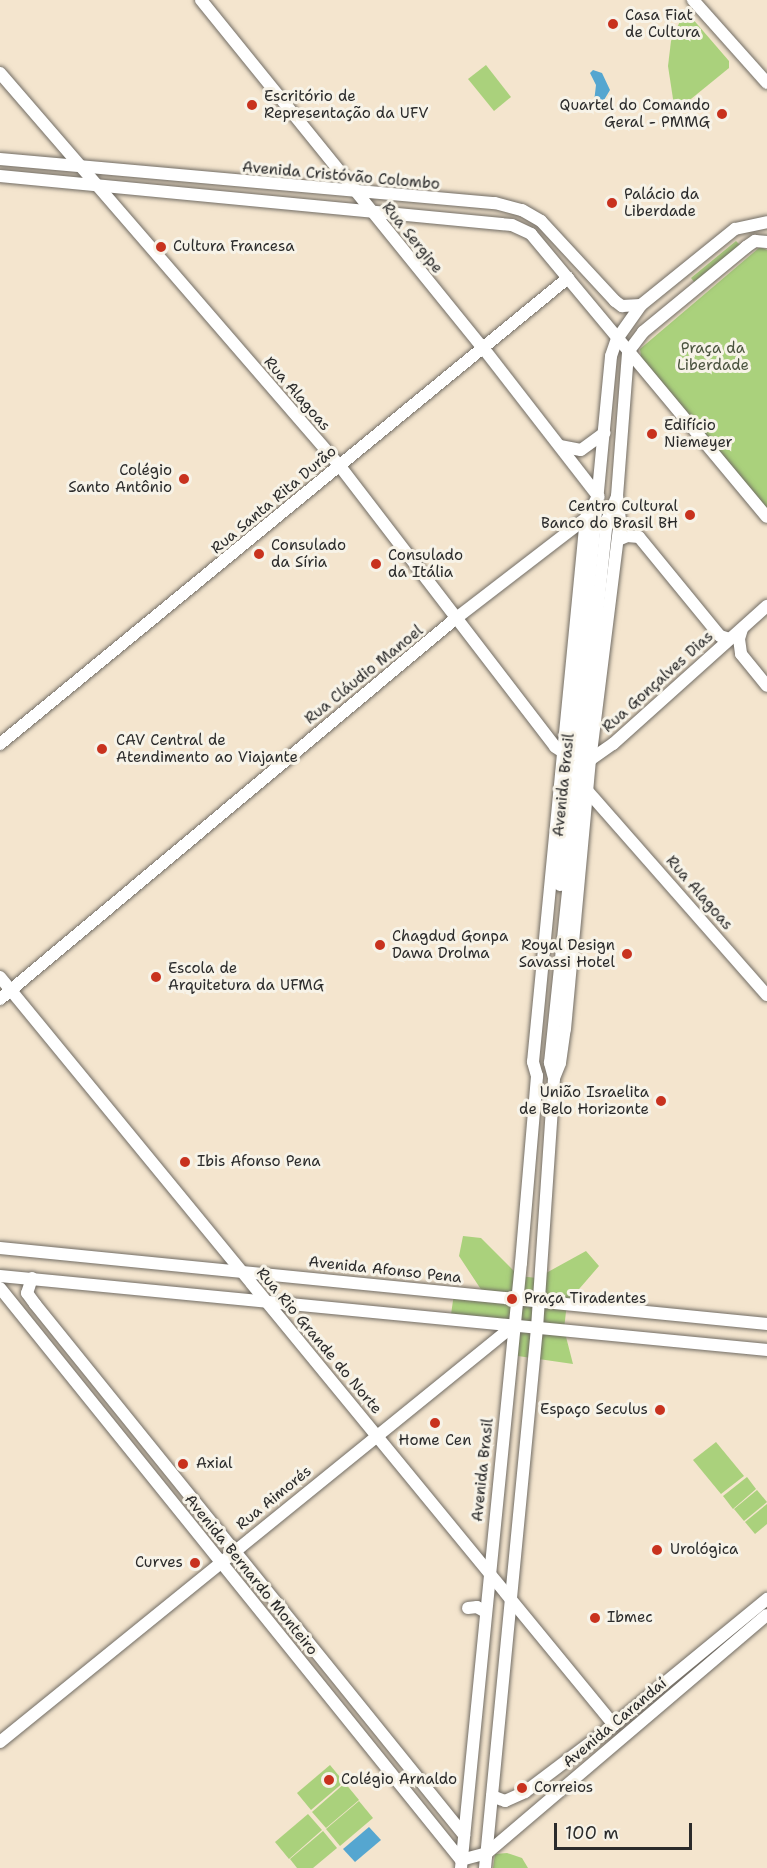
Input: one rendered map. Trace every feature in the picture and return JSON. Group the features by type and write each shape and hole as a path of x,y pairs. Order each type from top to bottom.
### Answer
{"street":[{"name":"Rua Sergipe","path":"201,0 484,349 598,495"},
{"path":"693,0 767,83"},
{"name":"Rua Alagoas","path":"0,73 339,465 455,619 574,764 608,812 767,995"},
{"path":"51,164 63,148"},
{"name":"Avenida Cristóvão Colombo","path":"0,159 357,193 495,203 522,210 541,220 615,301 622,306 641,305"},
{"path":"0,176 96,183 404,216 512,225 531,234 767,517"},
{"path":"512,225 522,210"},
{"path":"394,240 404,216"},
{"path":"751,222 767,240"},
{"path":"617,339 641,305 721,239 751,222 767,222"},
{"path":"628,352 644,332 746,247 755,241 767,240"},
{"name":"Rua Santa Rita Durão","path":"0,744 568,278"},
{"name":"Avenida Brasil","path":"485,1868 537,1328 554,1078 585,815 574,764 611,356 617,339"},
{"name":"Avenida Brasil","path":"574,764 618,540 617,496 628,352"},
{"path":"560,446 580,450 604,433"},
{"path":"598,495 607,520"},
{"name":"Avenida Brasil","path":"557,1063 586,518 598,495"},
{"name":"Avenida Brasil","path":"461,1864 485,1594 537,1076 534,1062 607,520 617,496"},
{"name":"Rua Cláudio Manoel","path":"0,999 455,619 586,518"},
{"path":"618,540 627,536 639,537 720,636 729,639"},
{"name":"Rua Gonçalves Dias","path":"574,764 742,629 767,606"},
{"path":"741,654 739,639 742,629"},
{"path":"716,650 728,649 741,654 767,686"},
{"path":"585,815 608,812"},
{"name":"Rua Rio Grande do Norte","path":"0,977 510,1595 614,1725"},
{"name":"Avenida Brasil","path":"537,1076 557,1063"},
{"name":"Avenida Afonso Pena","path":"0,1248 767,1324"},
{"path":"0,1276 266,1300 473,1324 767,1350"},
{"path":"21,1316 35,1304 27,1293 32,1278"},
{"name":"Avenida Bernardo Monteiro","path":"0,1288 221,1561 461,1864"},
{"path":"284,1321 284,1312 291,1303"},
{"name":"Avenida Bernardo Monteiro","path":"35,1304 464,1835"},
{"path":"473,1324 488,1335 480,1352"},
{"name":"Rua Aimorés","path":"0,1742 513,1326"},
{"path":"476,1556 490,1549"},
{"path":"485,1594 510,1595"},
{"name":"Avenida Carandaí","path":"487,1853 766,1616 761,1601 614,1725 525,1792 505,1801 492,1796"},
{"path":"468,1608 477,1606 484,1611"},
{"path":"611,1746 614,1725"},
{"path":"461,1864 487,1853"}],"green space":[{"path":"685,10 729,61 729,68 675,112 668,66 671,41"},
{"path":"486,65 511,97 494,111 468,79"},
{"path":"736,241 740,245 695,283 691,278"},
{"name":"Praça da Liberdade","path":"760,247 767,250 767,509 641,357 640,349"},
{"name":"Praça Tiradentes","path":"463,1236 481,1238 519,1276 537,1278 586,1251 599,1266 567,1303 564,1329 573,1364 511,1355 513,1326 450,1321 454,1294 484,1294 459,1256"},
{"path":"716,1442 744,1476 721,1494 693,1460"},
{"path":"747,1477 756,1489 733,1509 723,1496"},
{"path":"757,1490 767,1502 744,1521 734,1509"},
{"path":"767,1504 767,1524 755,1534 745,1522"},
{"path":"330,1765 344,1782 311,1810 297,1793"},
{"path":"345,1783 359,1800 326,1828 312,1812"},
{"path":"359,1801 373,1818 340,1846 326,1829"},
{"path":"308,1814 322,1830 289,1859 275,1842"},
{"path":"323,1831 337,1848 313,1868 297,1868 290,1859"},
{"path":"507,1853 522,1858 528,1868 493,1868 495,1854"}],"water":[{"path":"593,70 602,73 610,90 601,105 594,102 596,85 590,73"},
{"path":"369,1827 381,1840 355,1862 343,1849"}],"place":[{"name":"Casa Fiat de Cultura","path":"613,24"},
{"name":"Escritório de Representação da UFV","path":"252,105"},
{"name":"Quartel do Comando Geral - PMMG","path":"722,114"},
{"name":"Palácio da Liberdade","path":"612,203"},
{"name":"Cultura Francesa","path":"161,247"},
{"name":"Edifício Niemeyer","path":"652,434"},
{"name":"Colégio Santo Antônio","path":"184,479"},
{"name":"Centro Cultural Banco do Brasil BH","path":"690,515"},
{"name":"Consulado da Síria","path":"259,554"},
{"name":"Consulado da Itália","path":"376,564"},
{"name":"CAV Central de Atendimento ao Viajante","path":"102,749"},
{"name":"Chagdud Gonpa Dawa Drolma","path":"380,945"},
{"name":"Royal Design Savassi Hotel","path":"627,954"},
{"name":"Escola de Arquitetura da UFMG","path":"156,977"},
{"name":"União Israelita de Belo Horizonte","path":"661,1101"},
{"name":"Ibis Afonso Pena","path":"185,1162"},
{"name":"Praça Tiradentes","path":"512,1299"},
{"name":"Espaço Seculus","path":"660,1410"},
{"name":"Home Cen","path":"435,1423"},
{"name":"Axial","path":"183,1464"},
{"name":"Urológica","path":"657,1550"},
{"name":"Curves","path":"195,1563"},
{"name":"Ibmec","path":"595,1618"},
{"name":"Colégio Arnaldo","path":"329,1780"},
{"name":"Correios","path":"522,1788"}]}
